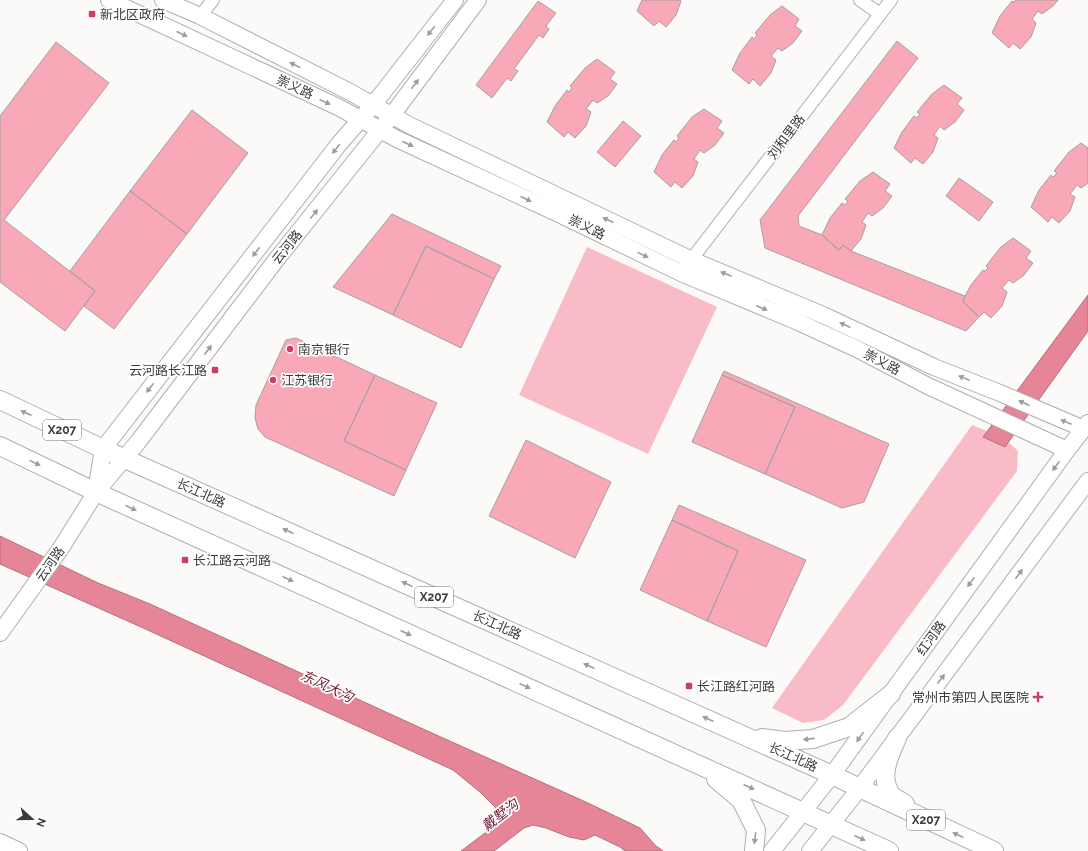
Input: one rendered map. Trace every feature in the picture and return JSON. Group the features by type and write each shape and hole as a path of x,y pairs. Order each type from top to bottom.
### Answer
{"main road":[{"name":"长江北路","path":"0,400 103,449 832,775 859,789 994,851"},
{"path":"0,446 96,492 889,851"},
{"path":"743,735 785,741 813,739 849,727 891,694"},
{"path":"897,738 887,761 884,776 890,794 934,823"},
{"path":"700,766 741,800 756,830 754,851"}],"street":[{"name":"崇义路","path":"109,0 361,119 397,139 560,214 681,274 796,321 857,349 990,416 1067,450"},
{"name":"崇义路","path":"163,0 200,16 409,125 692,260 823,315 934,367 1000,393 1047,414 1086,426"},
{"path":"200,16 213,0"},
{"name":"云河路","path":"96,492 103,449 339,144 373,105 455,0"},
{"name":"云河路","path":"0,633 61,548 96,492 138,442 272,266 360,157 478,0"},
{"path":"860,0 880,14"},
{"name":"刘和里路","path":"681,274 891,0"},
{"name":"红河路","path":"772,851 832,775 1067,450 1086,426"},
{"path":"810,851 859,789 1088,481"},
{"path":"0,842 19,851"}],"shaded area":[{"path":"587,247 717,307 648,454 519,395"},
{"path":"972,425 1004,438 1018,451 1017,471 843,705 824,720 803,723 772,708"}],"water":[{"path":"1088,295 1088,331 1005,447 983,437"},
{"path":"0,536 98,583 150,604 588,803 640,828 655,845 663,851 625,851 595,835 584,840 569,837 546,828 533,825 524,828 494,851 461,851 489,830 497,821 495,807 480,792 453,770 0,564"}],"building":[{"path":"642,0 681,1 676,15 666,27 659,21 654,26 637,11"},
{"path":"1016,0 1058,0 1053,6 1042,14 1038,11 1032,19 1036,23 1031,37 1020,49 1013,43 1009,48 992,33 1000,16 1012,1 1014,2"},
{"path":"538,1 556,13 546,26 549,29 543,38 539,35 514,69 518,71 511,81 507,78 492,98 476,85"},
{"path":"782,6 799,19 795,26 802,31 793,43 782,51 778,48 771,56 776,60 771,73 760,86 753,79 749,84 732,70 740,53 752,37 754,39 757,35 755,33 770,15"},
{"path":"897,41 918,58 798,216 799,226 822,235 839,250 843,245 851,251 965,296 963,302 979,317 966,331 765,248 760,220"},
{"path":"56,42 109,83 4,220 95,291 65,331 0,282 0,116"},
{"path":"597,59 615,72 610,79 617,84 608,96 597,103 593,100 586,109 591,112 586,126 575,138 568,132 564,137 547,122 555,106 567,90 569,92 572,88 570,86 585,68"},
{"path":"944,85 962,98 957,104 964,110 955,122 944,130 940,126 934,135 938,138 933,152 923,164 915,158 911,163 894,148 902,132 914,116 917,118 920,114 917,112 932,94"},
{"path":"704,109 722,121 717,128 724,133 715,145 704,153 700,150 694,159 698,162 693,176 682,188 675,182 671,187 654,172 662,155 674,140 676,142 679,138 677,136 692,117"},
{"path":"192,110 248,153 187,234 130,191"},
{"path":"623,121 641,136 615,167 597,152"},
{"path":"1081,143 1088,148 1088,183 1081,188 1077,185 1070,194 1075,197 1070,211 1059,223 1052,217 1048,222 1031,207 1039,190 1051,175 1053,177 1057,173 1054,171 1069,152"},
{"path":"873,172 890,184 885,191 892,196 883,208 872,216 868,213 862,222 866,225 861,239 851,251 843,245 839,250 822,235 830,218 842,203 845,205 848,201 845,199 860,181"},
{"path":"959,178 993,202 979,221 946,196"},
{"path":"130,191 187,234 114,329 84,306 95,291 70,271"},
{"path":"392,214 501,266 494,279 426,246 393,315 333,287"},
{"path":"1013,238 1031,251 1026,258 1033,263 1024,275 1013,283 1009,280 1002,288 1007,292 1002,306 991,318 984,312 979,317 963,302 965,296 971,285 983,270 985,271 988,268 986,266 1001,247"},
{"path":"426,246 494,279 461,348 393,315"},
{"path":"296,338 375,375 344,441 406,470 394,496 265,437 258,429 255,418 256,405 286,340"},
{"path":"724,371 889,444 864,502 842,508 765,474 795,407 722,375"},
{"path":"375,375 437,403 406,470 344,441"},
{"path":"722,375 795,407 765,474 692,442"},
{"path":"526,440 611,482 575,558 489,516"},
{"path":"679,505 806,560 766,647 707,621 738,551 672,520"},
{"path":"672,520 738,551 707,621 640,590"}],"place":[{"name":"新北区政府","path":"92,14"},
{"name":"南京银行","path":"290,349"},
{"name":"云河路长江路","path":"215,370"},
{"name":"江苏银行","path":"273,380"},
{"name":"长江路云河路","path":"185,560"},
{"name":"长江路红河路","path":"689,686"},
{"name":"常州市第四人民医院","path":"1038,697"}],"water label":[{"name":"东风大沟","path":"327,686"},
{"name":"戴墅沟","path":"500,815"}]}
